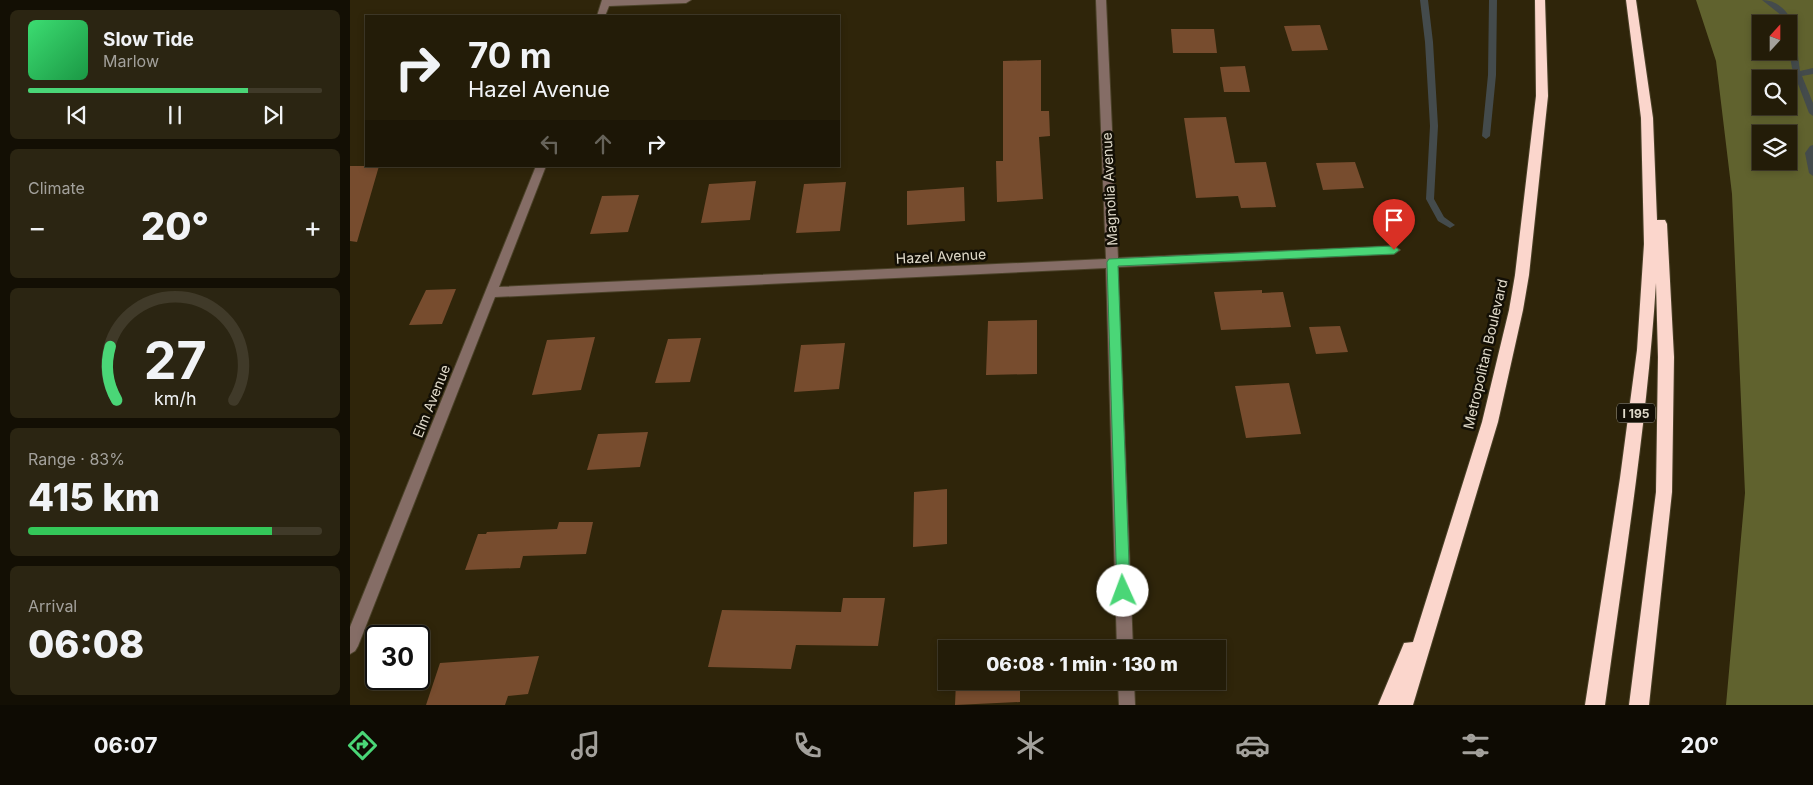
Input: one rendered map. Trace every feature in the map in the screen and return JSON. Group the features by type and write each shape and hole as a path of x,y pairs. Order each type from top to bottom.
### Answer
{"highway":[{"name":"Metropolitan Boulevard","path":"1403,705 1490,422 1522,275 1542,96 1540,0"},
{"name":"I 195","path":"1595,705 1628,478 1644,350 1651,244 1648,118 1631,0"},
{"path":"1639,705 1664,492 1666,357 1662,246 1648,118"},
{"path":"1388,705 1447,560"}],"street":[{"path":"601,15 607,1 686,0"},
{"name":"Magnolia Avenue","path":"1101,0 1125,640"},
{"name":"Elm Avenue","path":"350,646 541,167"},
{"name":"Hazel Avenue","path":"490,292 1394,250"},
{"path":"1126,690 1127,705"}],"green space":[{"path":"1696,0 1813,0 1813,705 1726,705 1745,493 1732,194 1716,61"}],"building":[{"path":"1320,25 1328,50 1292,51 1284,26"},
{"path":"1171,29 1214,29 1217,53 1173,53"},
{"path":"1041,60 1041,111 1049,111 1050,136 1039,137 1043,199 997,202 996,161 1003,161 1003,61"},
{"path":"1245,66 1250,92 1224,92 1220,67"},
{"path":"1226,117 1235,163 1266,162 1276,207 1241,208 1238,196 1196,198 1184,118"},
{"path":"1355,162 1364,188 1323,190 1316,163"},
{"path":"350,166 379,167 357,242 350,241"},
{"path":"756,181 750,220 701,223 709,184"},
{"path":"846,182 840,231 796,233 804,184"},
{"path":"964,187 965,221 907,225 907,191"},
{"path":"639,195 628,232 590,234 602,196"},
{"path":"456,289 442,324 409,325 426,290"},
{"path":"1262,290 1262,293 1283,292 1291,327 1221,330 1214,292"},
{"path":"1037,320 1037,374 986,375 988,321"},
{"path":"1340,326 1348,352 1316,354 1309,327"},
{"path":"595,337 581,390 532,395 547,340"},
{"path":"701,338 690,382 655,383 668,339"},
{"path":"845,343 839,389 794,392 801,345"},
{"path":"1289,383 1301,434 1246,438 1235,386"},
{"path":"648,432 640,467 587,470 598,434"},
{"path":"947,489 947,544 913,547 914,492"},
{"path":"559,522 593,522 586,554 523,556 520,568 465,570 478,534 557,529"},
{"path":"843,598 885,598 878,646 796,645 791,669 708,667 722,610 841,612"},
{"path":"539,656 528,694 508,696 505,705 426,705 440,663"},
{"path":"956,690 1020,690 1020,702 955,705"}],"waterway":[{"path":"1424,0 1429,42 1434,126 1430,199 1441,219 1450,225"},
{"path":"1486,136 1492,75 1493,0"},
{"path":"1766,0 1777,7 1788,20 1795,68 1813,113"},
{"path":"1798,74 1813,71"},
{"path":"1813,148 1809,153 1813,173"}],"route":[{"path":"1123,591 1112,262 1394,250"}]}
